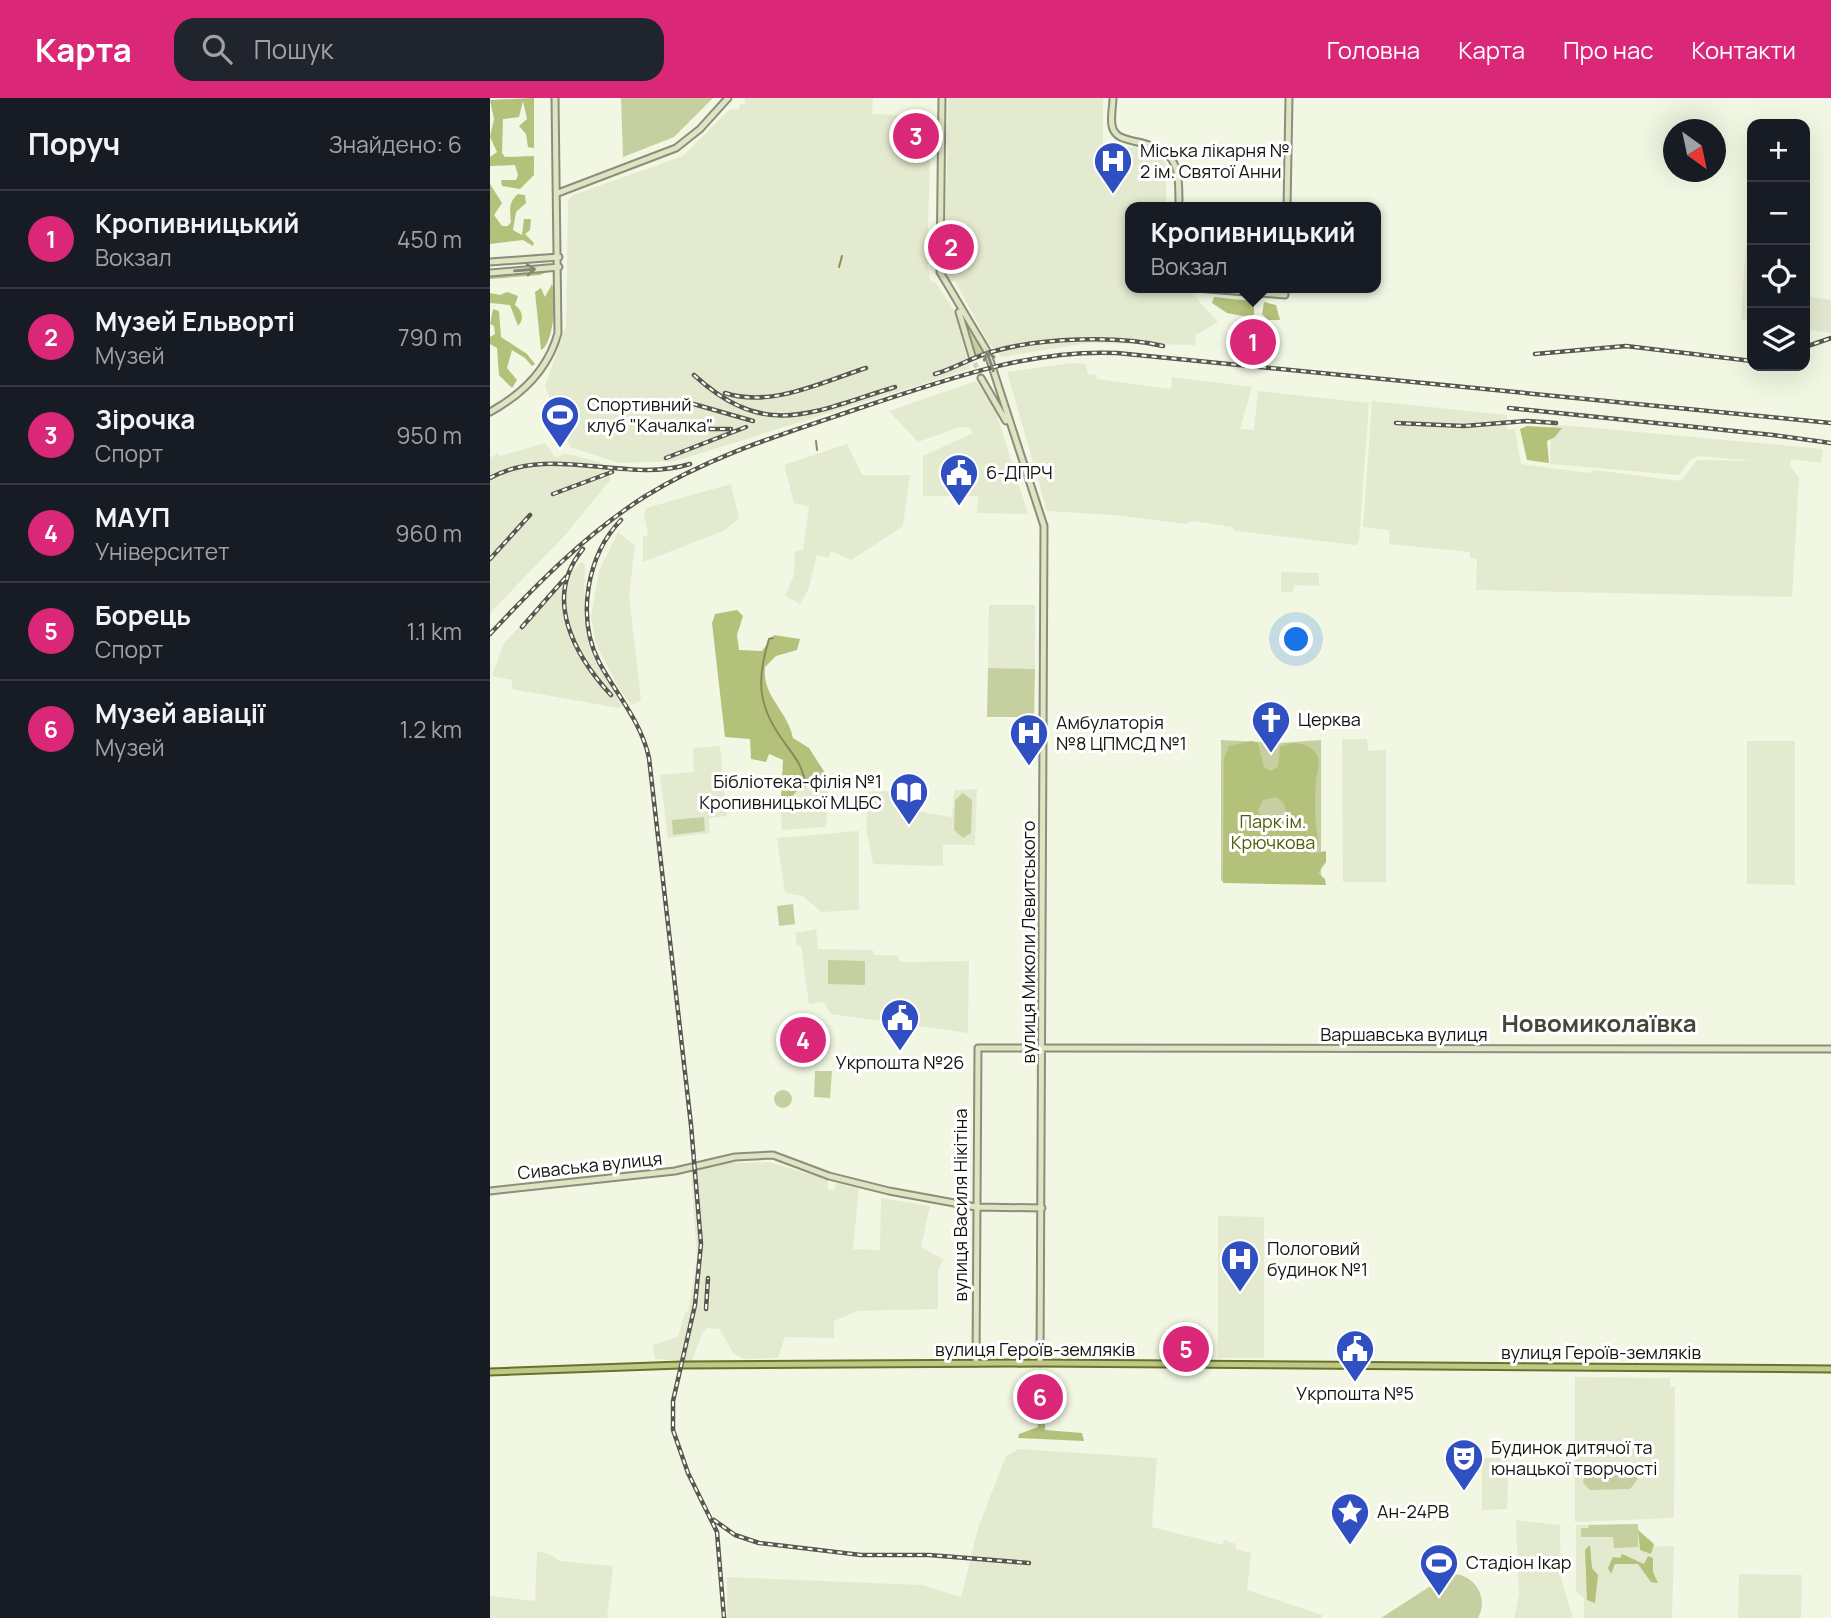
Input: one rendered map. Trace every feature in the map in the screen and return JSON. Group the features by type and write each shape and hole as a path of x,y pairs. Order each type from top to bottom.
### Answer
{"main road":[{"name":"вулиця Героїв-земляків","path":"490,1372 615,1366 976,1363 1831,1368"}],"street":[{"path":"490,412 528,386 550,355 559,325 555,98"},
{"path":"558,192 676,148 700,129 728,98"},
{"path":"942,98 939,267 956,302 987,351 1009,427"},
{"path":"1113,98 1112,126 1115,132 1125,139 1161,147 1174,162 1178,202"},
{"path":"1287,202 1289,98"},
{"path":"490,262 559,257"},
{"path":"490,273 559,267"},
{"path":"1256,293 1285,293"},
{"path":"956,302 972,356"},
{"path":"981,378 1009,427"},
{"name":"вулиця Миколи Левитського","path":"1009,427 1043,521 1040,1363"},
{"name":"Варшавська вулиця","path":"978,1048 1831,1049"},
{"name":"вулиця Василя Нікітіна","path":"976,1363 978,1048"},
{"name":"Сиваська вулиця","path":"490,1191 693,1167 735,1157 773,1154 829,1176 876,1188 976,1207 1042,1208"}],"shaded area":[{"path":"745,98 873,98 872,114 923,116 923,126 931,127 927,257 930,280 936,283 954,310 970,369 676,461 619,463 570,447 545,386 566,326 568,200 573,195 683,156 730,109 739,109 740,104 745,104"},
{"path":"948,98 1103,98 1103,151 1112,151 1112,146 1152,148 1166,163 1166,202 1125,202 1125,293 1192,293 1218,322 1196,335 1195,345 1089,343 1001,357 987,341 955,281 947,281"},
{"path":"1747,228 1747,320 1741,319"},
{"path":"1810,297 1831,300 1831,333 1810,330"},
{"path":"1072,363 1086,364 1088,375 1096,374 1097,379 1171,389 1172,377 1252,387 1240,429 1254,430 1258,391 1369,403 1359,542 1355,545 1235,531 1232,527 1193,521 1186,524 1113,515 1047,511 1007,372"},
{"path":"976,381 995,409 1028,514 977,513 978,496 923,496 923,456 973,433 970,428 960,427 918,442 889,411"},
{"path":"1372,401 1507,415 1507,429 1515,429 1521,464 1589,473 1594,470 1681,481 1697,460 1756,461 1698,456 1691,459 1679,475 1550,464 1551,424 1823,449 1821,463 1791,459 1790,466 1799,478 1792,597 1476,590 1477,559 1470,558 1470,552 1389,544 1389,530 1363,527"},
{"path":"545,443 556,458 564,453 600,462 611,479 566,534 490,613 490,458 498,453 500,456"},
{"path":"847,444 862,475 910,475 903,526 851,560 831,551 828,558 817,555 809,588 800,604 785,596 794,575 795,551 803,550 809,506 794,503 784,465"},
{"path":"731,484 739,519 723,531 643,562 643,537 648,535 644,514 646,508"},
{"path":"618,532 635,546 629,595 641,700 631,705 618,687 596,644 591,616 599,571"},
{"path":"582,562 585,565 584,619 591,652 623,705 619,708 511,689 513,680 492,676 504,643 561,582 569,567 574,569"},
{"path":"1281,572 1319,573 1319,586 1294,585 1293,592 1281,592"},
{"path":"989,605 1035,605 1035,669 988,668"},
{"path":"1342,739 1367,739 1368,751 1386,750 1386,882 1343,882"},
{"path":"1747,741 1795,741 1795,885 1747,884"},
{"path":"720,746 727,816 709,818 710,833 668,838 660,775 694,772 693,748"},
{"path":"802,785 828,786 826,827 782,830 780,802"},
{"path":"977,789 975,845 943,845 943,866 873,864 866,827 868,792 912,790 909,810 952,817 954,790"},
{"path":"859,831 859,910 821,912 803,896 785,893 777,838"},
{"path":"816,929 818,949 873,950 873,955 896,955 901,962 969,961 968,1033 831,1014 824,1002 809,1004 801,946 797,946 795,933"},
{"path":"769,1162 828,1180 828,1189 834,1191 836,1183 859,1188 853,1249 880,1250 881,1198 930,1206 921,1247 944,1260 938,1269 938,1309 857,1311 834,1321 834,1338 785,1337 778,1358 744,1359 733,1353 720,1329 707,1328 703,1331 692,1361 655,1359 653,1345 678,1337 685,1313 688,1312 697,1260 691,1171 730,1163"},
{"name":"Пологовий будинок №1","path":"1218,1216 1264,1217 1264,1358 1218,1358"},
{"path":"1575,1377 1670,1378 1670,1387 1675,1387 1674,1518 1575,1522"},
{"path":"1019,1449 1157,1458 1152,1527 1223,1545 1224,1540 1236,1544 1235,1549 1251,1553 1247,1590 1322,1615 1322,1618 727,1618 727,1577 922,1585 961,1597 978,1528 1006,1456"},
{"path":"1482,1458 1509,1458 1507,1509 1482,1510"},
{"path":"1516,1520 1560,1525 1561,1578 1573,1618 1514,1618 1519,1594"},
{"path":"1638,1524 1639,1547 1674,1546 1672,1618 1584,1618 1584,1598 1576,1592 1576,1525"},
{"path":"537,1551 560,1561 613,1566 607,1618 490,1618 490,1596 535,1601"},
{"path":"1739,1574 1802,1575 1801,1618 1738,1618"}],"green space":[{"path":"534,98 534,148 528,147 526,134 519,126 527,119 523,101 519,117 503,119 502,153 505,157 534,156 534,175 520,189 502,186 501,180 516,180 518,175 515,165 490,166 490,157 497,152 490,137 494,119 490,100"},
{"path":"621,98 713,98 674,137 623,157"},
{"path":"490,184 502,203 494,215 502,226 508,226 511,222 510,207 515,197 518,194 525,195 526,203 516,212 513,230 522,235 524,219 531,219 530,230 525,234 534,243 533,246 523,240 490,244"},
{"path":"544,270 547,272 540,275 490,279 490,274"},
{"path":"552,284 552,329 541,350 535,292 541,288 545,297"},
{"path":"507,292 518,296 515,305 522,318 518,326 510,305 490,303 490,293 500,295"},
{"path":"1214,297 1251,301 1254,304 1254,318 1227,313 1212,303"},
{"path":"1264,302 1276,305 1280,320 1268,320 1262,314"},
{"path":"493,309 499,311 501,337 527,354 535,364 532,366 512,350 507,368 517,380 512,388 499,375 497,348 490,344 490,337 495,334 494,326 490,324"},
{"path":"967,323 984,352 975,355"},
{"path":"1527,426 1562,428 1555,437 1547,441 1549,463 1527,460 1520,429"},
{"path":"737,610 743,616 737,635 739,650 762,651 774,635 800,639 797,650 776,656 765,667 765,678 771,696 786,720 793,738 809,748 829,779 828,786 802,785 788,801 781,799 783,760 769,754 766,762 751,759 750,739 725,737 712,623 715,614"},
{"path":"988,668 1035,669 1034,717 987,717"},
{"name":"Парк ім. Крючкова","path":"1221,740 1280,743 1321,740 1321,882 1221,881"},
{"name":"Парк ім. Крючкова","path":"1252,741 1258,743 1264,767 1270,771 1278,767 1280,747 1296,743 1307,745 1315,752 1319,762 1315,804 1319,844 1308,845 1311,854 1326,851 1326,862 1318,873 1325,879 1326,885 1223,883 1224,758 1229,746","holes":["1275,797 1286,810 1282,821 1271,825 1262,821 1258,811 1263,800"]},
{"path":"963,793 972,800 971,833 963,838 954,830 955,800"},
{"path":"704,817 705,831 673,835 672,820"},
{"path":"793,904 795,924 779,926 777,906"},
{"path":"828,960 865,961 865,985 828,984"},
{"path":"815,1071 832,1071 830,1098 814,1097"},
{"path":"783,1090 789,1093 792,1099 789,1105 783,1108 777,1105 774,1099 777,1093"},
{"path":"1040,1407 1045,1408 1045,1430 1082,1433 1084,1441 1018,1438 1019,1434 1038,1427 1036,1413"},
{"path":"1630,1470 1638,1479 1630,1489 1590,1490 1583,1483 1584,1476 1590,1471"},
{"path":"1638,1524 1638,1547 1614,1548 1613,1537 1581,1537 1581,1528 1588,1528 1589,1525"},
{"path":"1638,1530 1654,1544 1651,1554 1640,1550"},
{"path":"1590,1545 1592,1568 1598,1575 1595,1603 1587,1600 1585,1550"},
{"path":"1622,1554 1644,1564 1648,1556 1653,1558 1653,1572 1658,1583 1651,1582 1638,1564 1615,1564 1611,1574 1608,1568 1613,1557 1620,1558"},
{"name":"Стадіон Ікар","path":"1449,1574 1465,1577 1477,1587 1482,1602 1478,1618 1381,1618"}],"waterway":[{"path":"839,267 842,256"},
{"path":"816,441 817,450"},
{"path":"773,638 769,639 762,668 764,705 775,729 798,762 805,786"}],"tunnel":[{"path":"972,356 981,378"}],"railway":[{"path":"1810,345 1831,338"},
{"path":"935,374 987,353 1034,343 1101,339 1163,346"},
{"path":"1535,354 1626,346 1747,360"},
{"path":"490,634 582,543 623,511 669,482 722,457 777,436 923,387 986,369 1051,356 1117,353 1831,423"},
{"path":"725,393 742,397 778,395 866,368"},
{"path":"694,375 720,395 744,408 767,414 814,412 895,387"},
{"path":"683,401 753,421"},
{"path":"1509,408 1831,443"},
{"path":"1396,423 1464,426 1527,421 1556,423"},
{"path":"666,458 746,427"},
{"path":"700,429 731,429"},
{"path":"490,478 513,468 538,464 640,470 666,469 690,464"},
{"path":"553,494 612,472"},
{"path":"490,559 530,515"},
{"path":"621,520 609,534 593,568 587,607 588,626 599,662 634,720 649,758 691,1125 701,1244 695,1305 673,1401 673,1430 688,1473 717,1532 724,1618"},
{"path":"583,549 571,568 565,587 564,606 576,645 586,663 611,695"},
{"path":"522,627 566,577"},
{"path":"706,1309 708,1278"},
{"path":"714,1520 735,1535 759,1543 861,1555 929,1555 1029,1563"}],"place":[{"name":"Зірочка","path":"916,136"},
{"name":"Міська лікарня № 2 ім. Святої Анни","path":"1113,195"},
{"name":"Музей Ельворті","path":"951,247"},
{"name":"Кропивницький","path":"1253,342"},
{"name":"Спортивний клуб \"Качалка\"","path":"560,449"},
{"name":"6-ДПРЧ","path":"959,507"},
{"name":"Церква","path":"1271,754"},
{"name":"Амбулаторія №8 ЦПМСД №1","path":"1029,767"},
{"name":"Бібліотека-філія №1 Кропивницької МЦБС","path":"909,826"},
{"name":"МАУП","path":"803,1040"},
{"name":"Укрпошта №26","path":"900,1052"},
{"name":"Пологовий будинок №1","path":"1240,1293"},
{"name":"Борець","path":"1186,1349"},
{"name":"Укрпошта №5","path":"1355,1383"},
{"name":"Музей авіації","path":"1040,1397"},
{"name":"Будинок дитячої та юнацької творчості","path":"1464,1492"},
{"name":"Ан-24РВ","path":"1350,1546"},
{"name":"Стадіон Ікар","path":"1439,1597"}],"district":[{"name":"Новомиколаївка","path":"1599,1024"}]}
